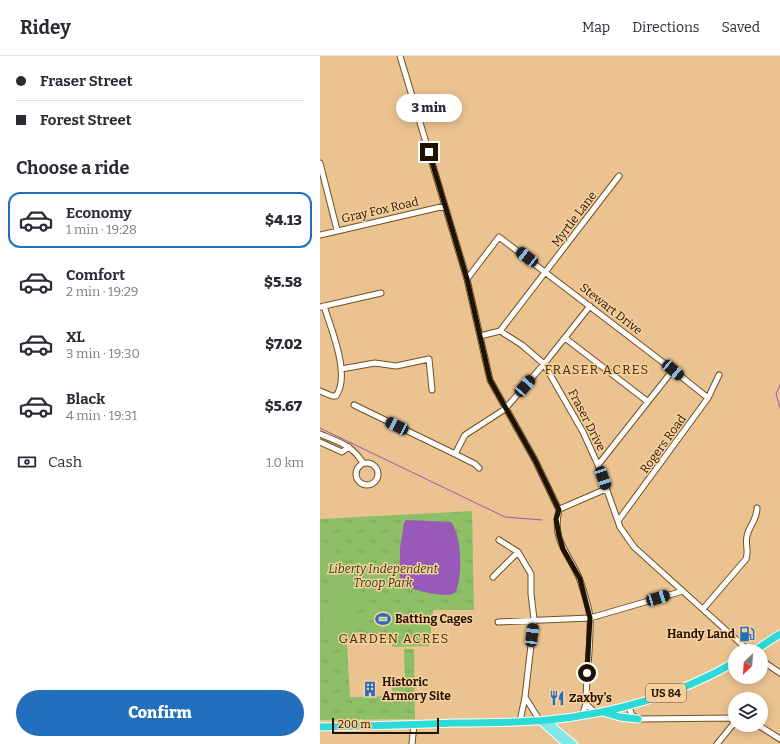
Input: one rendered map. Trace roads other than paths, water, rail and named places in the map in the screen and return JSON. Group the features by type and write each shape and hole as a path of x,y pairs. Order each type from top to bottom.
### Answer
{"highway":[{"path":"765,644 780,634"},
{"name":"US 84","path":"320,727 540,721 582,716 628,706 703,680 728,666"},
{"path":"600,712 620,718 638,719"}],"main road":[{"path":"549,720 556,729 574,744"},
{"path":"540,721 546,728 566,744"}],"street":[{"path":"400,56 467,279 490,380 535,460 559,510 556,519 559,536 563,549 580,579 590,618 586,704 582,716"},
{"path":"320,163 337,230"},
{"name":"Myrtle Lane","path":"500,331 619,176"},
{"name":"Gray Fox Road","path":"320,234 445,206"},
{"name":"Stewart Drive","path":"467,279 499,237 708,398"},
{"path":"320,391 336,396 340,390 341,369 339,357 322,307 381,293"},
{"path":"455,454 465,435 505,408 544,364 590,306"},
{"path":"480,336 500,331"},
{"name":"Fraser Drive","path":"500,331 522,345 544,364 569,405 598,465 618,521 625,536 634,547 741,644"},
{"path":"565,338 647,401"},
{"path":"341,369 375,363 396,366 429,359 432,390"},
{"path":"598,465 673,370"},
{"name":"Rogers Road","path":"618,521 708,398 719,375"},
{"path":"354,405 455,454 479,468"},
{"path":"320,434 349,447 356,452 363,463"},
{"path":"320,442 342,452 349,447"},
{"path":"363,463 372,464 377,471 377,478 372,484 362,484 356,477 357,468 363,463"},
{"path":"559,510 606,489"},
{"path":"703,609 746,559 748,553 747,537 756,518 757,508"},
{"path":"499,540 518,552 531,574 531,594 534,619 525,697 520,721"},
{"path":"493,577 518,552"},
{"path":"498,622 534,619 590,618 683,591"},
{"path":"768,665 780,673"},
{"path":"525,697 540,721"},
{"path":"586,704 600,712"},
{"path":"628,706 632,715 638,719 728,718"},
{"path":"412,744 414,724"},
{"path":"717,744 728,731"},
{"path":"768,731 780,739"}],"waterway":[{"path":"780,385 776,394 780,408"},
{"path":"320,428 505,517 542,520"}],"place":[{"name":"Batting Cages","path":"383,619"},
{"name":"Handy Land","path":"747,634"},
{"name":"Historic Armory Site","path":"370,689"},
{"name":"Zaxby's","path":"557,698"}],"district":[{"name":"FRASER ACRES","path":"597,369"},
{"name":"GARDEN ACRES","path":"394,638"}],"park label":[{"name":"Liberty Independent Troop Park","path":"383,576"}]}
